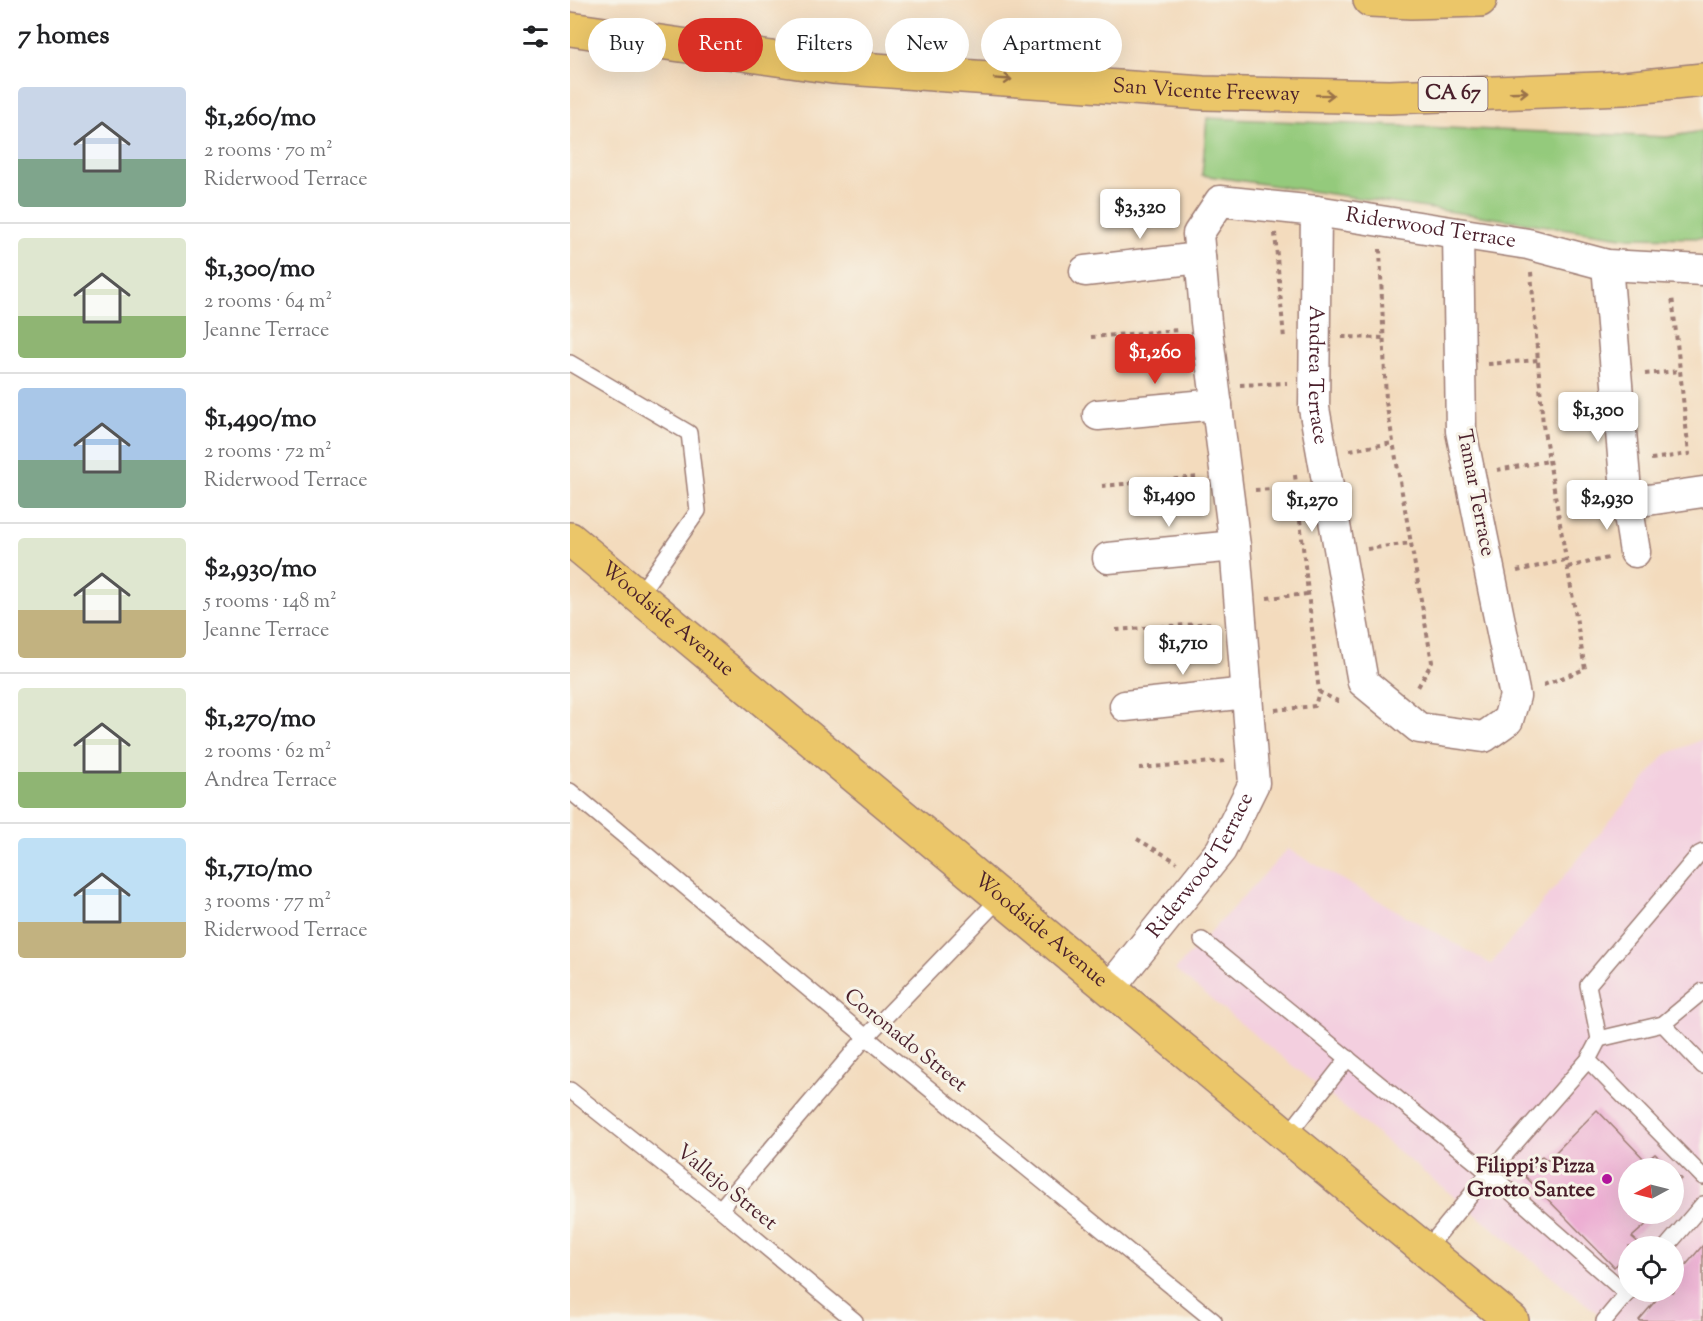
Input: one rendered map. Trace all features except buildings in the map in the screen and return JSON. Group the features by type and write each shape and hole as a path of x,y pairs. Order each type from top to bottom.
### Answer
{"main road":[{"path":"1370,0 1411,2 1480,0"},
{"name":"San Vicente Freeway","path":"570,29 833,67 1203,93 1389,96 1624,88 1703,80"},
{"name":"Woodside Avenue","path":"570,539 1287,1137 1512,1321"}],"street":[{"name":"Riderwood Terrace","path":"1110,988 1221,850 1254,783 1235,546 1217,484 1216,395 1198,234 1220,201 1316,212 1528,244 1607,265 1703,270"},
{"name":"Andrea Terrace","path":"1316,212 1314,408 1364,682 1419,728 1484,737 1508,720 1515,696"},
{"name":"Tamar Terrace","path":"1458,234 1461,430 1515,696"},
{"path":"1085,271 1200,258"},
{"path":"1607,265 1627,503 1635,552"},
{"path":"1098,415 1216,395"},
{"path":"1627,503 1703,492"},
{"path":"1108,558 1235,546"},
{"path":"1125,706 1248,703"}],"lane":[{"path":"570,363 688,433 698,512 639,595"},
{"name":"Coronado Street","path":"570,791 866,1037 1214,1321"},
{"path":"1425,1251 1489,1173 1588,1060 1599,1039 1588,985 1703,852"},
{"path":"720,1209 866,1037 1001,897"},
{"path":"1202,940 1489,1173 1618,1284"},
{"path":"1599,1039 1663,1024 1703,991"},
{"path":"1663,1024 1703,1066"},
{"path":"1287,1137 1348,1058"},
{"path":"1588,1060 1703,1177"},
{"name":"Vallejo Street","path":"570,1090 720,1209 855,1321"},
{"path":"1676,1236 1703,1204"},
{"path":"1604,1321 1620,1302"}],"path":[{"path":"1380,221 1386,402 1432,662 1402,714"},
{"path":"1264,232 1275,230"},
{"path":"1515,696 1585,669 1543,425 1528,244"},
{"path":"1624,463 1689,454 1669,269"},
{"path":"1091,337 1180,330"},
{"path":"1315,336 1384,338"},
{"path":"1460,366 1538,360"},
{"path":"1616,377 1680,371"},
{"path":"1216,395 1288,383"},
{"path":"1322,454 1393,443"},
{"path":"1470,475 1549,461"},
{"path":"1102,486 1217,484 1296,488"},
{"path":"1340,553 1411,543"},
{"path":"1568,567 1635,552"},
{"path":"1491,577 1566,560"},
{"path":"1239,601 1308,594"},
{"path":"1116,630 1220,623"},
{"path":"1248,703 1315,706 1319,692 1362,712 1376,692"},
{"path":"1138,768 1232,761"},
{"path":"1137,840 1182,865"}],"shaded area":[{"path":"1703,739 1703,1321 1607,1321 1175,970 1288,849 1491,964 1665,755"}],"green space":[{"path":"1207,118 1667,137 1703,131 1703,238 1622,237 1202,175"}],"place":[{"name":"Filippi's Pizza Grotto Santee","path":"1607,1179"}]}
